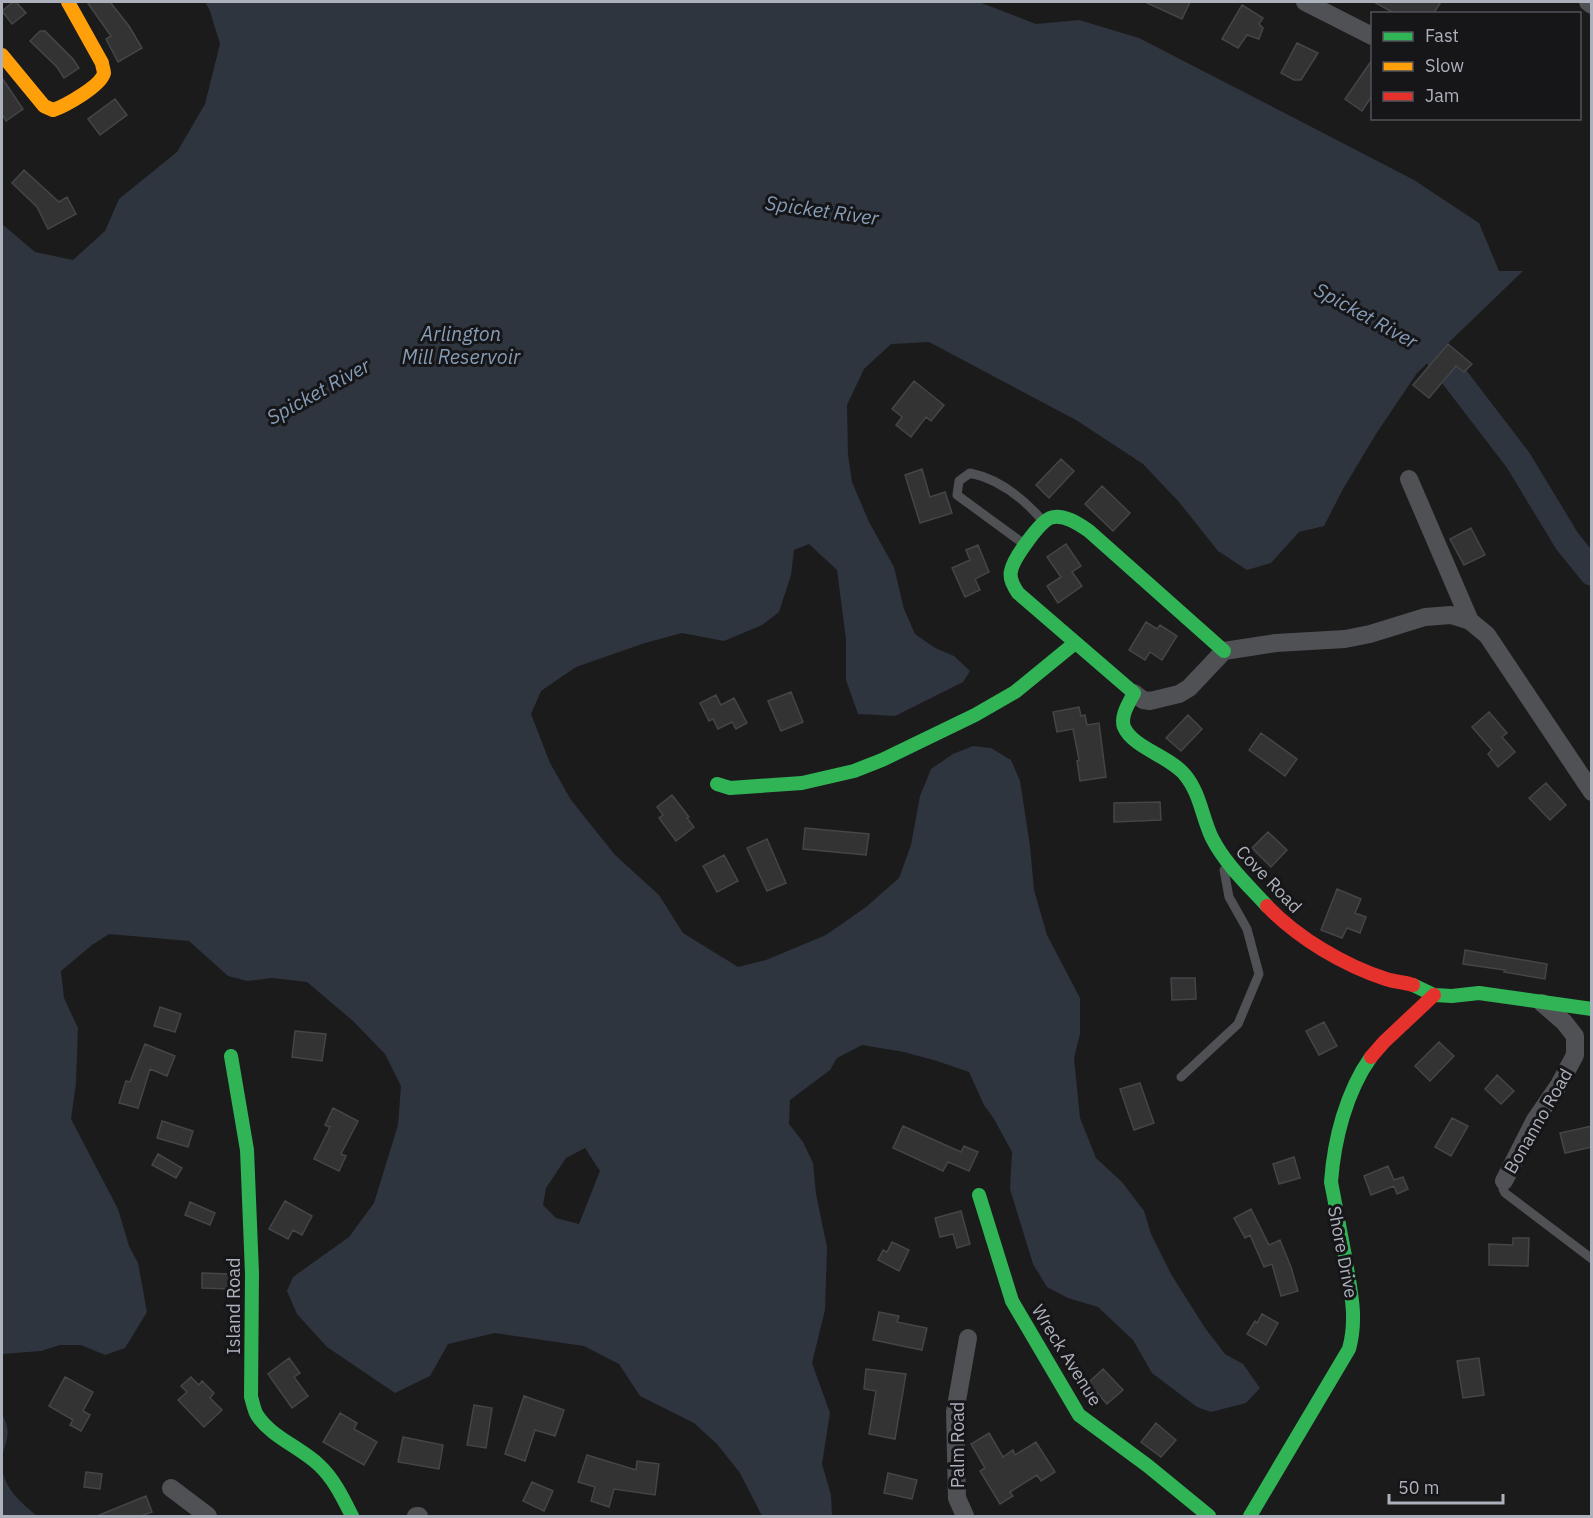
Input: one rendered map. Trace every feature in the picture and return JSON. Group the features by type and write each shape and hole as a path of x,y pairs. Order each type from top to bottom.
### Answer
{"street":[{"path":"2,55 44,106 53,110 63,107 99,82 104,72 102,63 68,2"},
{"path":"1311,3 1371,35"},
{"path":"1409,479 1470,621"},
{"path":"1224,651 1089,531 1067,519 1050,518 1044,522 1011,570 1013,586 1018,593 1134,693 1143,700 1150,701 1179,694 1189,688 1224,651 1276,643 1345,639 1379,632 1425,617 1451,615 1470,621 1487,635 1500,653 1515,679 1592,792"},
{"path":"723,786 802,783 854,771 882,760 975,715 1015,692 1075,643"},
{"name":"Cove Road","path":"1134,693 1123,716 1124,728 1139,744 1173,763 1184,773 1193,785 1220,854 1283,922 1351,964 1386,978 1410,984 1434,995 1479,993 1592,1009"},
{"name":"Shore Drive","path":"1250,1516 1349,1349 1353,1335 1355,1320 1353,1302 1330,1182 1331,1164 1344,1113 1358,1079 1375,1050 1434,995"},
{"name":"Bonanno Road","path":"1504,1181 1535,1120 1559,1085 1575,1055 1575,1036 1542,1003"},
{"name":"Island Road","path":"231,1056 248,1149 252,1274 251,1397 256,1413 268,1427 297,1447 325,1471 352,1516"},
{"name":"Wreck Avenue","path":"979,1195 1012,1301 1079,1415 1148,1466 1209,1516"},
{"name":"Palm Road","path":"965,1516 957,1498 955,1412 968,1338"},
{"path":"171,1488 208,1516"}],"lane":[{"path":"1026,546 957,495 959,482 970,473 984,476 1002,485 1034,510 1044,522"},
{"path":"1181,1077 1238,1024 1259,974 1247,929 1229,897 1220,854"},
{"path":"1504,1181 1505,1193 1592,1259"}],"water":[{"name":"Arlington Mill Reservoir","path":"205,2 979,2 1036,24 1079,20 1139,38 1414,180 1479,223 1499,271 1523,271 1417,373 1376,434 1324,526 1299,532 1271,563 1247,570 1218,551 1179,502 1143,464 1076,420 929,342 891,344 864,369 847,405 848,455 852,482 869,522 894,567 904,609 915,634 935,648 954,656 970,671 963,682 895,716 858,714 846,680 846,639 837,570 809,544 794,550 791,575 779,612 762,625 724,641 682,633 576,667 541,691 531,714 550,763 571,800 615,855 659,895 683,933 738,967 766,960 826,935 866,907 899,878 911,845 920,796 931,769 953,754 973,746 991,748 1011,760 1020,781 1034,890 1047,935 1080,998 1080,1034 1074,1058 1080,1118 1096,1158 1122,1182 1144,1211 1151,1234 1171,1274 1205,1328 1225,1354 1243,1364 1260,1388 1246,1403 1211,1412 1197,1407 1152,1373 1133,1340 1098,1307 1068,1298 1047,1287 1033,1264 1010,1189 1012,1152 984,1105 969,1072 904,1052 862,1045 837,1058 830,1070 790,1100 789,1124 803,1142 813,1163 816,1194 827,1247 825,1310 812,1363 830,1413 822,1464 831,1495 832,1516 762,1516 740,1473 717,1444 694,1423 640,1396 619,1364 584,1346 495,1333 448,1344 430,1376 395,1393 327,1347 297,1314 287,1291 293,1277 349,1237 374,1203 398,1125 401,1086 385,1054 353,1021 307,982 272,978 247,981 228,976 189,941 109,934 61,971 64,998 78,1028 76,1083 71,1119 118,1209 129,1246 138,1263 147,1312 125,1348 105,1355 81,1345 60,1345 41,1351 2,1354 2,224 35,252 73,260 105,231 119,199 177,152 205,104 220,44","holes":["585,1148 600,1171 579,1224 556,1218 543,1205 546,1188 566,1158"]},
{"path":"2,1414 8,1432 2,1459"},
{"path":"2,1468 7,1485 12,1492 37,1516 2,1516"}],"building":[{"path":"16,2 26,13 12,24 2,11"},
{"path":"87,2 110,2 129,26 142,48 118,62 106,39 111,36"},
{"path":"1145,2 1190,2 1182,19"},
{"path":"1374,2 1441,2 1434,12 1392,12"},
{"path":"1242,5 1263,18 1259,24 1263,28 1259,39 1247,35 1238,48 1222,39"},
{"path":"40,31 45,31 79,68 64,78 57,67 30,41"},
{"path":"1297,43 1318,53 1301,80 1294,80 1281,73"},
{"path":"1371,61 1371,98 1362,111 1345,99"},
{"path":"2,78 23,109 6,121 2,114"},
{"path":"115,99 127,115 100,135 88,119"},
{"path":"24,170 59,202 67,197 76,214 48,229 37,207 12,183"},
{"path":"1448,344 1472,364 1464,372 1456,366 1429,398 1413,385"},
{"path":"914,381 944,405 931,421 926,417 911,437 896,425 902,417 892,409"},
{"path":"1061,459 1074,471 1049,498 1036,485"},
{"path":"922,469 930,497 945,492 952,513 920,523 905,475"},
{"path":"1102,486 1130,513 1113,531 1085,504"},
{"path":"1471,528 1485,555 1464,565 1450,539"},
{"path":"1066,544 1081,566 1072,572 1082,586 1058,603 1047,586 1061,577 1047,557"},
{"path":"978,545 989,572 975,579 980,590 965,597 952,568 970,560 966,550"},
{"path":"1146,622 1157,629 1160,625 1177,636 1162,660 1150,652 1145,660 1129,650"},
{"path":"791,692 803,722 781,731 768,701"},
{"path":"716,695 721,705 734,698 747,723 736,729 732,722 718,729 713,719 709,721 700,703"},
{"path":"1079,707 1081,716 1085,715 1087,725 1099,723 1106,777 1080,781 1077,761 1079,760 1073,729 1057,732 1053,712"},
{"path":"1489,712 1507,733 1502,737 1515,752 1498,767 1488,754 1492,750 1472,727"},
{"path":"1188,715 1202,729 1181,751 1166,738"},
{"path":"1261,733 1297,759 1285,776 1249,750"},
{"path":"1546,783 1566,805 1550,820 1529,798"},
{"path":"672,795 694,827 676,841 659,818 663,815 657,807"},
{"path":"1160,802 1161,820 1114,822 1114,803"},
{"path":"805,828 869,834 866,855 803,849"},
{"path":"1268,832 1287,850 1271,867 1252,848"},
{"path":"767,839 786,883 767,891 747,848"},
{"path":"724,855 738,881 717,892 703,866"},
{"path":"1337,889 1361,899 1355,913 1366,917 1360,933 1347,928 1342,938 1321,930"},
{"path":"1465,950 1547,964 1545,979 1463,964"},
{"path":"1171,978 1195,978 1196,999 1172,1000"},
{"path":"160,1007 181,1014 175,1032 154,1026"},
{"path":"1324,1022 1337,1046 1319,1055 1306,1031"},
{"path":"295,1031 326,1034 322,1061 292,1057"},
{"path":"1439,1042 1454,1056 1430,1081 1415,1066"},
{"path":"145,1044 175,1056 167,1076 150,1069 138,1108 119,1103 126,1081 130,1082"},
{"path":"1497,1075 1514,1091 1501,1104 1485,1089"},
{"path":"1140,1083 1154,1123 1134,1130 1120,1089"},
{"path":"333,1108 358,1121 341,1154 346,1156 339,1171 314,1159 330,1127 325,1125"},
{"path":"1452,1118 1468,1126 1451,1156 1435,1147"},
{"path":"162,1121 193,1131 188,1147 157,1138"},
{"path":"903,1126 961,1152 964,1146 978,1152 969,1171 948,1162 943,1171 893,1148"},
{"path":"1592,1126 1592,1147 1565,1153 1560,1133"},
{"path":"158,1154 182,1168 176,1178 152,1165"},
{"path":"1294,1157 1300,1178 1279,1184 1273,1164"},
{"path":"1388,1166 1394,1180 1403,1177 1408,1189 1397,1194 1394,1186 1371,1195 1364,1176"},
{"path":"285,1201 312,1216 302,1235 293,1230 288,1239 269,1229"},
{"path":"190,1202 215,1213 210,1225 185,1215"},
{"path":"1251,1209 1269,1245 1280,1240 1298,1291 1281,1296 1272,1264 1264,1267 1250,1235 1245,1238 1234,1218"},
{"path":"961,1211 970,1244 957,1248 953,1234 940,1237 935,1218"},
{"path":"1513,1238 1529,1238 1528,1266 1489,1265 1489,1244 1513,1245"},
{"path":"892,1242 909,1250 899,1271 878,1260 883,1250 887,1252"},
{"path":"202,1273 231,1274 230,1289 202,1288"},
{"path":"879,1312 899,1316 897,1322 927,1328 922,1350 873,1340"},
{"path":"1262,1314 1278,1323 1266,1345 1247,1334"},
{"path":"289,1358 300,1373 294,1377 308,1396 292,1408 268,1374"},
{"path":"1479,1358 1484,1395 1463,1398 1457,1361"},
{"path":"866,1369 906,1374 895,1439 869,1434 876,1391 864,1389"},
{"path":"1103,1369 1123,1390 1107,1404 1088,1383"},
{"path":"65,1377 93,1392 83,1411 90,1415 81,1431 70,1425 73,1420 49,1406"},
{"path":"191,1377 199,1385 202,1381 214,1393 210,1398 222,1410 204,1427 178,1400 187,1392 181,1386"},
{"path":"524,1396 564,1410 555,1436 535,1430 525,1461 505,1454"},
{"path":"474,1405 492,1408 486,1448 467,1445"},
{"path":"340,1413 357,1423 354,1429 377,1442 364,1465 323,1442"},
{"path":"1156,1423 1176,1440 1161,1457 1141,1442"},
{"path":"989,1433 1003,1457 1013,1450 1015,1455 1036,1442 1055,1472 1041,1481 1037,1475 1010,1492 1013,1496 1000,1504 980,1471 985,1468 971,1444"},
{"path":"403,1437 443,1445 439,1469 398,1462"},
{"path":"587,1455 636,1470 637,1461 659,1464 655,1495 614,1489 609,1507 591,1501 595,1487 578,1482"},
{"path":"86,1472 102,1474 100,1489 84,1487"},
{"path":"888,1473 917,1480 912,1499 884,1493"},
{"path":"532,1482 553,1491 544,1511 523,1501"},
{"path":"146,1496 152,1512 141,1516 97,1516"}],"waterway":[{"name":"Spicket River","path":"1404,335 1436,353 1518,460 1567,541 1592,572"}],"traffic: fast":[{"path":"1224,651 1089,531 1071,520 1055,517 1045,521 1027,542 1013,565 1011,577 1018,593 1134,693 1123,718 1128,734 1185,775 1194,789 1218,848 1237,874 1267,906"},
{"path":"717,784 730,788 802,783 854,771 882,760 975,715 1015,692 1075,643"},
{"path":"1413,985 1434,995 1479,993 1592,1009"},
{"path":"231,1056 247,1150 252,1273 251,1397 256,1413 263,1423 324,1470 338,1489 352,1516"},
{"path":"1250,1516 1349,1349 1353,1325 1352,1302 1331,1182 1338,1133 1348,1101 1371,1057"},
{"path":"979,1195 1012,1301 1079,1415 1148,1466 1209,1516"}],"traffic: slow":[{"path":"2,55 44,106 53,110 90,89 104,73 102,63 68,2"}],"traffic: jam":[{"path":"1267,906 1293,929 1338,958 1386,979 1413,985"},
{"path":"1371,1057 1434,995"}]}
